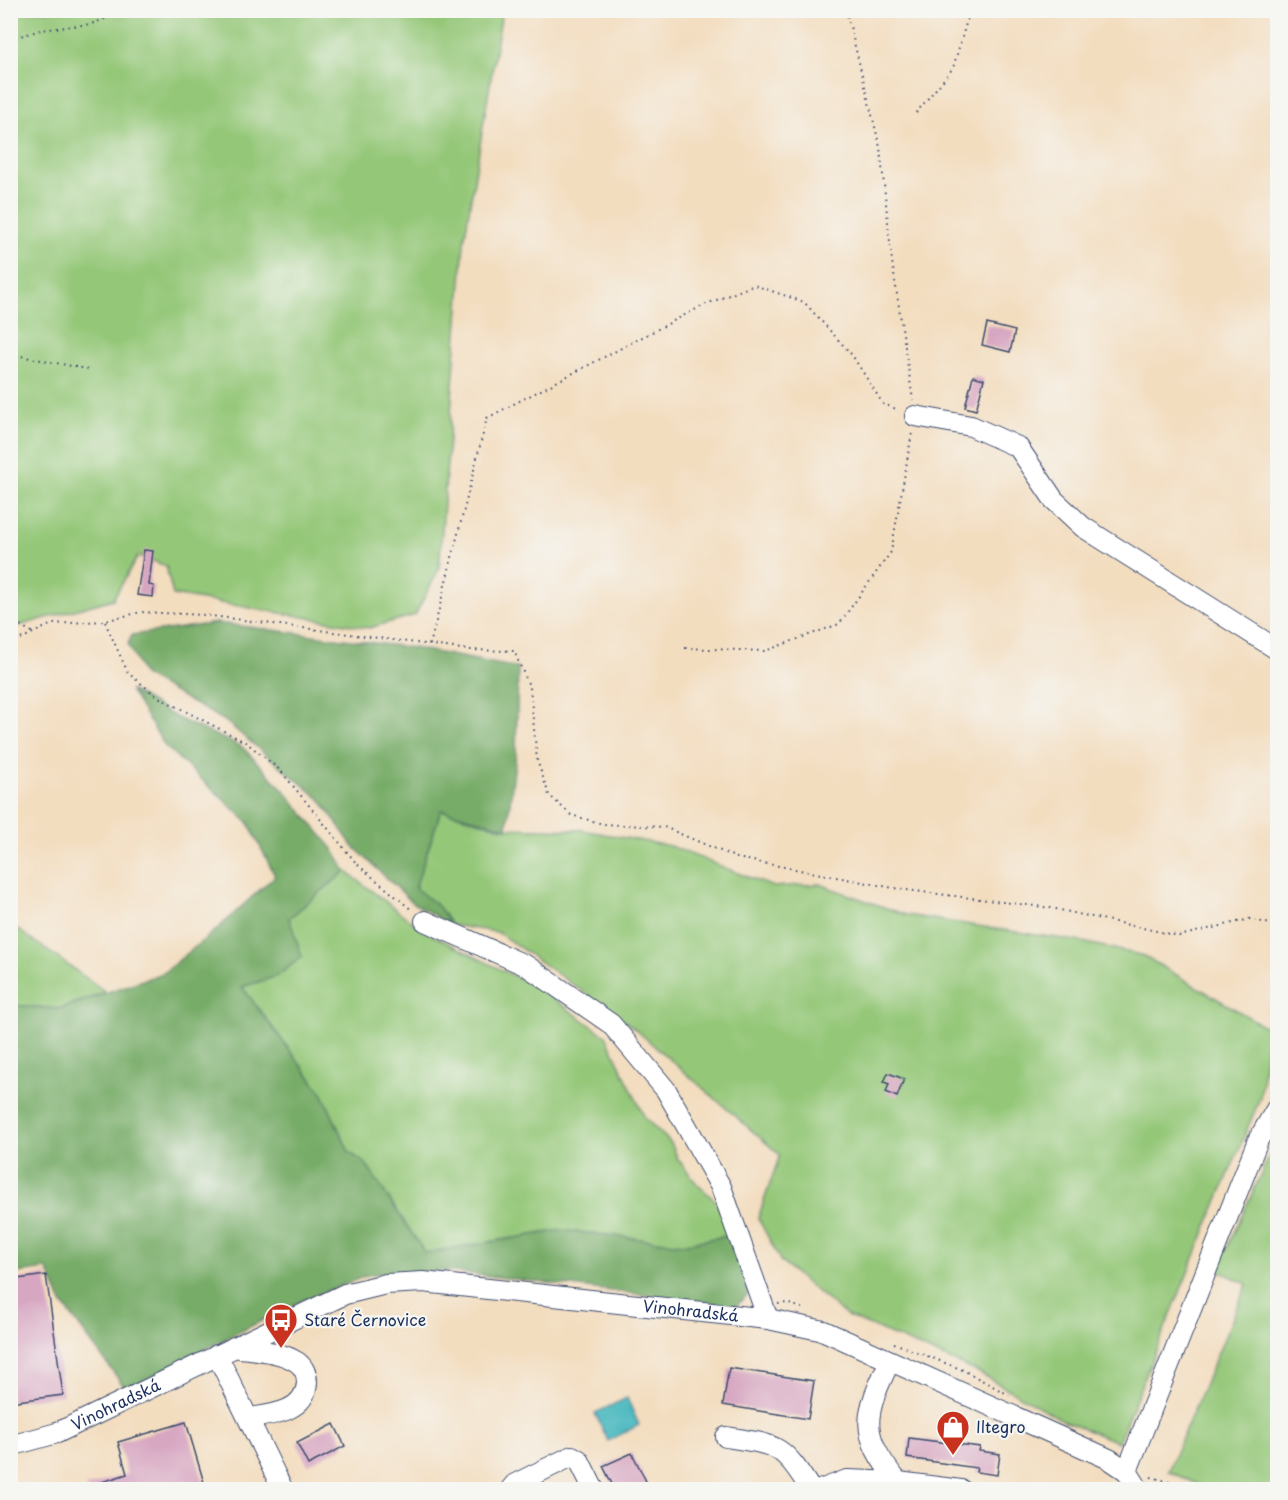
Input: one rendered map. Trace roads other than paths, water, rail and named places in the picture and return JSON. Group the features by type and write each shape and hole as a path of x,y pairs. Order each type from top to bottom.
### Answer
{"street":[{"path":"915,416 971,426 1018,447 1053,500 1083,527 1278,650"},
{"path":"425,921 527,966 611,1024 666,1090 721,1187 768,1319"},
{"path":"1127,1471 1258,1140 1278,1106"},
{"name":"Vinohradská","path":"10,1446 57,1433 345,1294 386,1284 413,1283 768,1319 824,1331 1109,1459 1127,1471 1139,1490"},
{"path":"249,1418 292,1408 306,1392 306,1372 300,1364 291,1359 225,1351 249,1418 283,1490"},
{"path":"890,1361 872,1402 869,1433 875,1452 900,1486"},
{"path":"726,1437 780,1448 791,1459 811,1490"},
{"path":"510,1490 515,1484 572,1456 579,1460 594,1490"},
{"path":"833,1487 854,1479 900,1486 961,1490"}],"water":[{"path":"627,1398 639,1425 608,1441 595,1413"}],"place":[{"name":"Staré Černovice","path":"281,1349"},
{"name":"Iltegro","path":"953,1456"}]}
